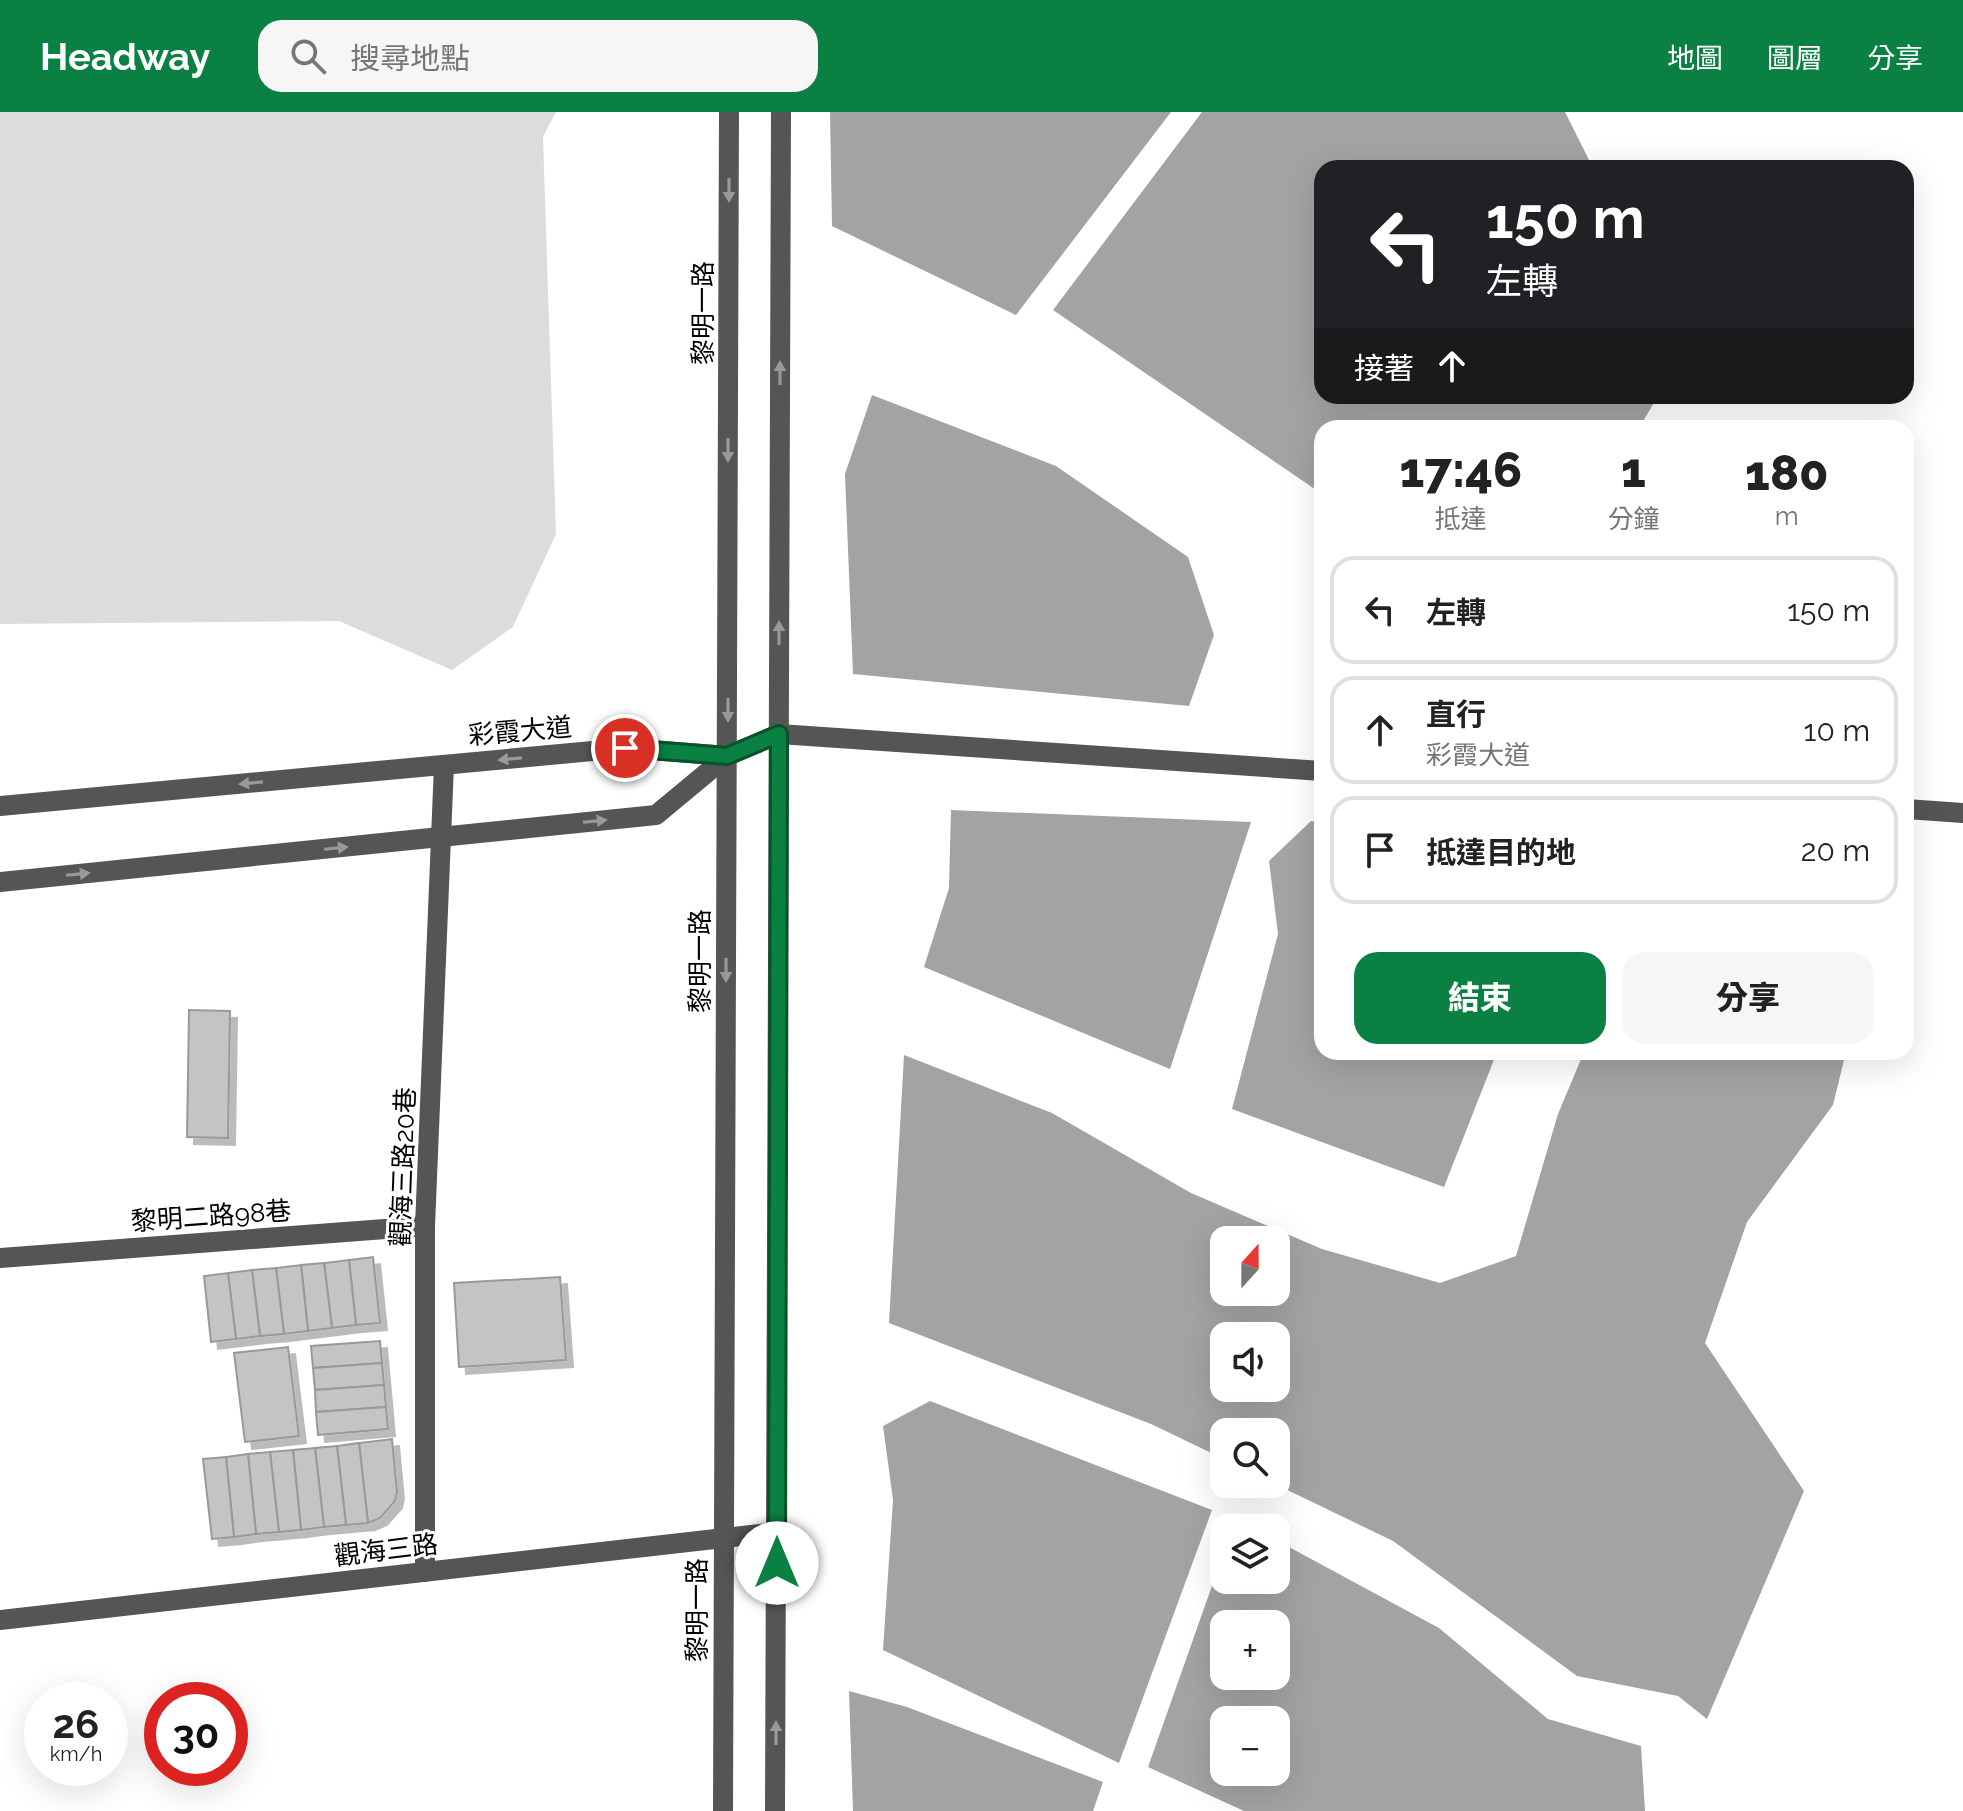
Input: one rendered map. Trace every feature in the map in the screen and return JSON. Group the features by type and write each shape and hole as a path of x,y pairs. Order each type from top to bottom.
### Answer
{"street":[{"name":"黎明一路","path":"723,1811 729,112"},
{"path":"775,1811 781,112"},
{"path":"0,882 656,815 727,756 779,734 1314,770"},
{"name":"彩霞大道","path":"0,806 625,748 727,756"},
{"name":"觀海三路20巷","path":"425,1572 425,1226 444,765"},
{"path":"1914,810 1963,813"},
{"name":"黎明二路98巷","path":"0,1258 425,1226"},
{"name":"觀海三路","path":"0,1620 777,1532"}],"shaded area":[{"path":"0,112 556,112 543,137 556,534 513,627 452,670 339,621 0,624"},
{"path":"830,112 1171,112 1016,315 832,226"},
{"path":"1202,112 1565,112 1589,160 1314,160 1314,404 1653,404 1644,420 1314,420 1314,489 1053,310"},
{"path":"872,395 1056,466 1188,557 1214,635 1189,706 853,674 845,474"},
{"path":"951,810 1251,822 1170,1069 924,967 949,888"},
{"path":"1314,822 1314,1060 1494,1060 1444,1187 1232,1109 1278,934 1269,861"},
{"path":"904,1055 1052,1113 1191,1193 1268,1226 1210,1226 1210,1306 1290,1306 1290,1235 1322,1249 1440,1283 1516,1256 1558,1114 1581,1060 1844,1060 1833,1105 1747,1222 1705,1343 1804,1491 1707,1719 1678,1696 1577,1676 1393,1541 1290,1491 1290,1418 1210,1418 1210,1452 1151,1424 889,1323"},
{"path":"930,1401 1212,1510 1119,1763 883,1650 893,1500 883,1426"},
{"path":"1290,1548 1439,1628 1548,1719 1641,1746 1645,1811 1244,1811 1148,1767 1210,1591 1210,1594 1290,1594"},
{"path":"849,1691 907,1707 1103,1782 1093,1811 853,1811"}],"building":[{"path":"189,1010 230,1011 228,1138 187,1137"},
{"path":"373,1257 380,1323 356,1325 349,1260"},
{"path":"349,1260 356,1325 332,1328 324,1263"},
{"path":"324,1263 332,1328 308,1331 301,1265"},
{"path":"301,1265 308,1331 284,1334 276,1268"},
{"path":"276,1268 284,1334 260,1336 252,1270"},
{"path":"252,1270 260,1336 236,1339 228,1273"},
{"path":"228,1273 236,1339 211,1342 204,1276"},
{"path":"560,1277 566,1360 459,1367 454,1283"},
{"path":"380,1341 382,1363 313,1368 311,1346"},
{"path":"288,1347 299,1436 245,1442 234,1353"},
{"path":"382,1363 384,1385 315,1390 313,1368"},
{"path":"384,1385 386,1407 316,1412 315,1390"},
{"path":"386,1407 388,1429 318,1435 316,1412"},
{"path":"392,1439 397,1492 395,1501 380,1518 368,1523 359,1443"},
{"path":"359,1443 368,1523 346,1525 337,1446"},
{"path":"337,1446 346,1525 324,1527 315,1448"},
{"path":"315,1448 324,1527 301,1530 293,1450"},
{"path":"293,1450 301,1530 279,1532 270,1452"},
{"path":"270,1452 279,1532 256,1534 248,1454"},
{"path":"248,1454 256,1534 234,1537 226,1457"},
{"path":"226,1457 234,1537 212,1539 203,1459"}],"route":[{"path":"625,748 727,756 779,734 777,1563"}]}
